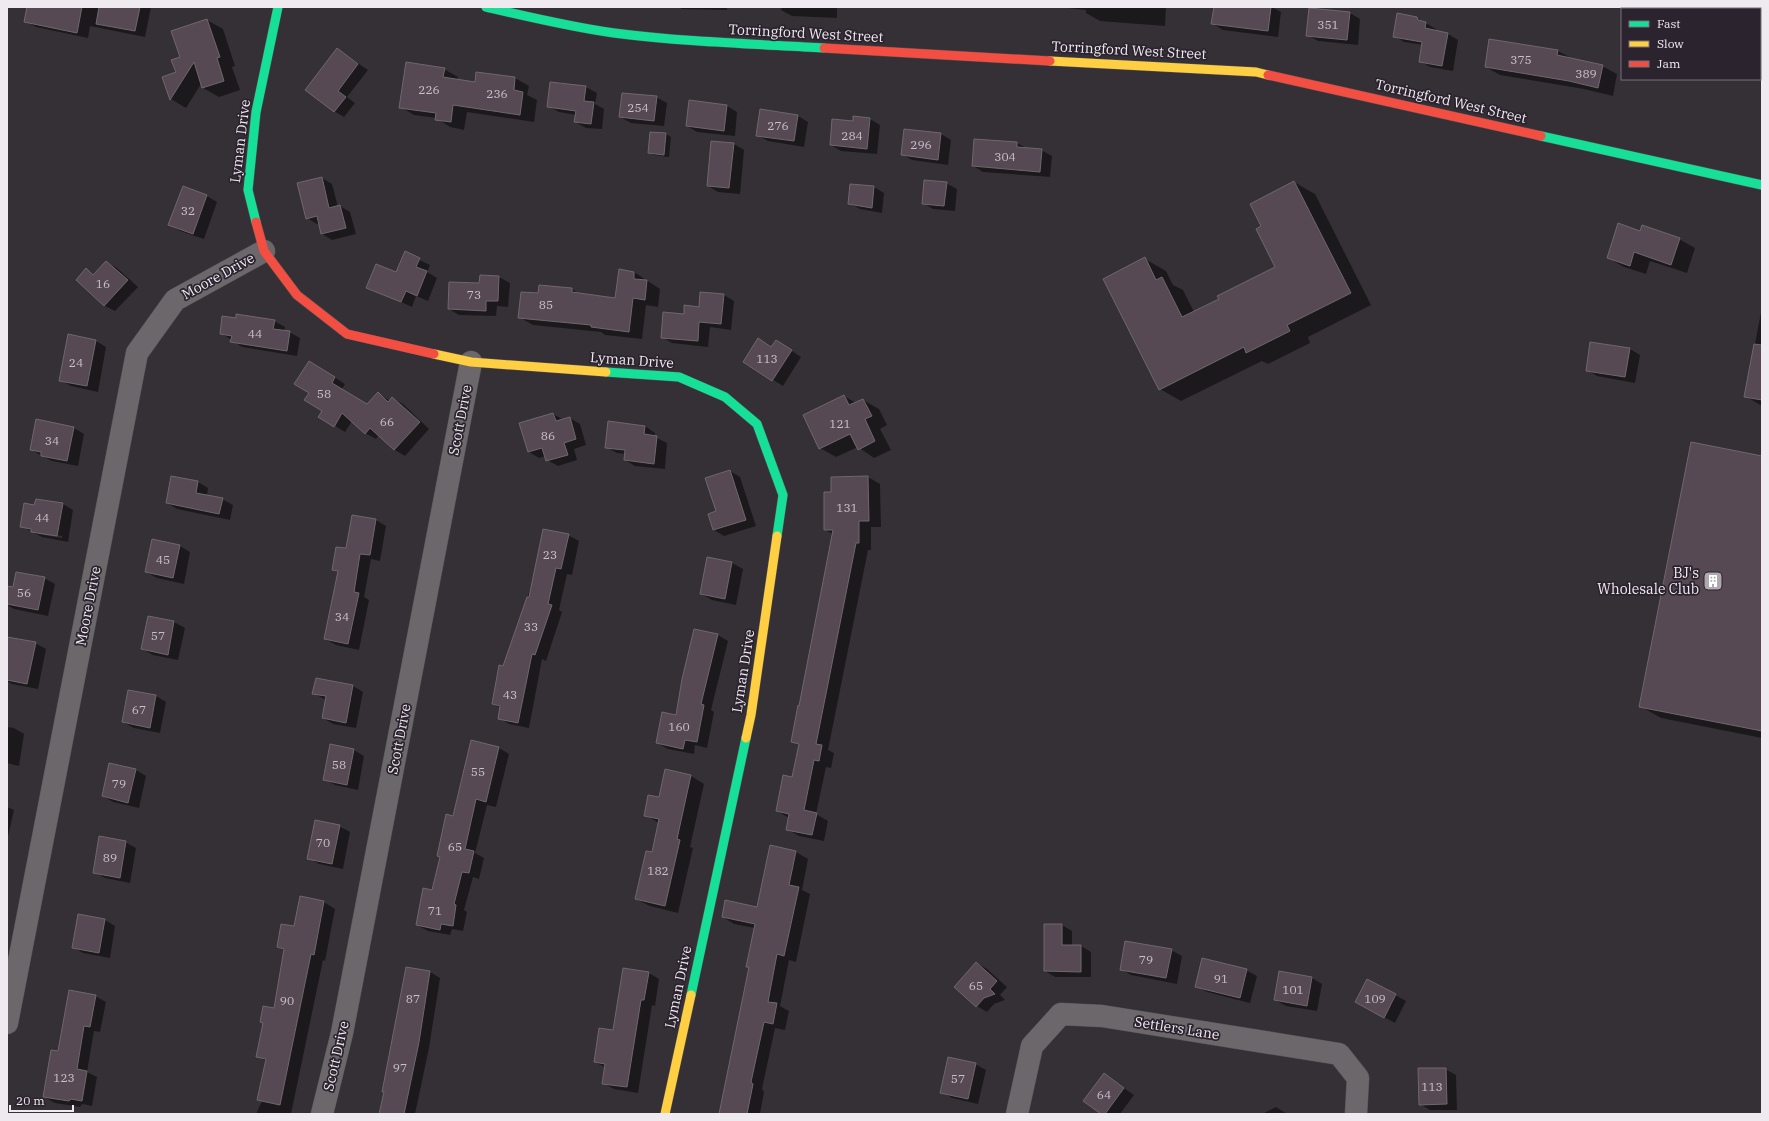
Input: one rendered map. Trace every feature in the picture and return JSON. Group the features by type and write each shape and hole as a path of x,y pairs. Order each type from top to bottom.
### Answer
{"street":[{"name":"Lyman Drive","path":"278,7 256,112 248,190 264,251 297,295 347,334 471,362 679,377 725,397 757,424 783,495 751,715 665,1114"},
{"name":"Torringford West Street","path":"486,7 583,28 673,40 1256,72 1762,185"},
{"name":"Moore Drive","path":"7,1023 137,353 175,300 264,251"},
{"name":"Scott Drive","path":"322,1114 342,1034 471,362"},
{"name":"Settlers Lane","path":"1017,1114 1032,1046 1061,1014 1102,1016 1339,1054 1358,1078 1356,1114"}],"building":[{"path":"27,7 82,7 77,33 24,22"},
{"path":"99,7 140,7 135,31 96,24"},
{"path":"1214,7 1271,7 1268,31 1211,24"},
{"path":"1309,8 1350,12 1347,40 1306,36"},
{"path":"1397,13 1417,17 1418,20 1426,22 1425,28 1448,33 1442,66 1419,62 1422,42 1393,37"},
{"path":"207,19 220,57 217,58 224,81 202,88 194,62 170,100 162,77 176,72 171,60 180,57 171,31"},
{"path":"1489,39 1558,50 1557,55 1603,65 1598,88 1569,81 1485,67"},
{"path":"337,48 358,64 338,91 346,97 334,112 305,90"},
{"path":"406,62 445,68 443,77 475,82 476,72 515,77 514,90 523,92 520,115 453,105 451,122 435,120 436,113 399,108"},
{"path":"550,82 586,86 584,101 594,102 591,124 574,122 576,111 547,107"},
{"path":"622,93 657,96 654,121 619,117"},
{"path":"689,100 727,105 724,131 686,126"},
{"path":"760,109 798,115 794,141 756,136"},
{"path":"853,116 870,118 867,149 830,145 832,119 853,121"},
{"path":"904,129 941,133 938,160 901,155"},
{"path":"650,132 666,133 664,155 648,153"},
{"path":"974,139 1017,142 1017,147 1042,149 1040,172 972,166"},
{"path":"711,141 734,143 729,188 707,186"},
{"path":"322,177 329,208 340,205 346,228 321,234 317,216 306,219 297,183"},
{"path":"924,180 947,182 944,206 922,204"},
{"path":"1294,181 1351,293 1287,325 1290,331 1246,353 1244,347 1159,390 1103,279 1145,257 1156,280 1162,277 1182,317 1219,299 1217,296 1275,267 1256,229 1261,226 1250,204"},
{"path":"850,184 874,186 872,208 848,204"},
{"path":"183,186 207,195 193,234 168,225"},
{"path":"1618,223 1640,231 1642,225 1680,238 1671,265 1634,252 1630,266 1607,258"},
{"path":"405,251 420,258 416,267 427,271 417,296 406,291 401,302 366,288 376,264 396,272"},
{"path":"106,261 128,280 104,306 76,280 86,268 93,275"},
{"path":"619,269 634,272 634,279 647,280 645,300 633,298 629,332 591,327 591,325 518,318 521,292 538,293 539,285 572,288 572,292 615,298"},
{"path":"480,275 499,276 498,301 486,301 486,311 448,309 449,282 479,283"},
{"path":"700,292 724,294 721,324 699,322 698,341 661,338 663,312 684,314 684,305 699,307"},
{"path":"236,314 275,320 273,329 290,331 287,351 230,342 232,336 220,334 222,316 236,318"},
{"path":"68,334 96,340 87,386 59,381"},
{"path":"758,338 771,347 776,340 792,350 772,381 743,362"},
{"path":"1590,342 1630,348 1625,377 1586,371"},
{"path":"1754,344 1762,345 1762,400 1744,397"},
{"path":"309,361 335,377 332,383 367,404 378,392 388,402 392,397 420,422 394,450 370,428 365,434 342,413 334,427 318,417 322,411 304,400 309,393 294,384"},
{"path":"844,395 849,405 863,399 872,416 865,419 875,441 858,450 850,434 819,449 803,415"},
{"path":"553,413 556,421 570,417 576,439 564,443 568,455 546,461 542,448 528,452 519,423"},
{"path":"36,419 74,427 67,461 41,456 41,452 30,450"},
{"path":"608,421 645,426 644,434 657,436 654,464 624,460 625,450 605,448"},
{"name":"BJ's Wholesale Club","path":"1691,442 1762,456 1762,731 1639,707"},
{"path":"730,470 746,520 713,530 708,514 716,511 705,478"},
{"path":"171,476 198,481 196,493 223,498 219,514 166,503"},
{"path":"868,476 869,521 859,521 859,543 856,543 816,744 822,745 819,761 814,760 804,810 817,813 812,835 786,830 789,814 776,811 783,775 792,777 799,744 791,742 833,530 824,530 824,492 831,492 831,477"},
{"path":"36,499 63,503 57,536 31,532 31,529 20,527 24,503 34,505"},
{"path":"352,515 376,519 370,555 360,554 354,592 359,593 348,644 324,639 338,571 332,570 336,547 346,548"},
{"path":"543,529 569,534 561,569 556,568 548,604 552,605 535,655 532,654 518,723 498,719 500,706 492,704 499,665 503,666 527,597 529,597"},
{"path":"152,539 180,545 173,578 145,572"},
{"path":"707,557 732,562 725,599 700,594"},
{"path":"16,572 45,577 38,610 7,604 7,586 13,587"},
{"path":"148,616 174,621 168,655 141,649"},
{"path":"694,629 718,634 701,704 704,705 697,742 685,740 683,749 656,743 662,712 676,715 682,679"},
{"path":"7,637 36,642 27,684 7,680"},
{"path":"316,678 353,685 346,723 322,718 326,696 312,694"},
{"path":"128,690 156,695 150,728 122,722"},
{"path":"471,740 499,747 486,802 476,799 465,849 474,851 469,873 462,872 454,904 456,905 453,926 441,924 440,930 416,925 423,888 432,890 440,857 437,856 446,814 453,816"},
{"path":"330,744 354,749 347,785 323,780"},
{"path":"109,763 136,769 128,803 102,796"},
{"path":"665,769 691,775 677,839 680,840 665,906 635,899 646,851 652,852 659,819 644,816 648,795 659,797"},
{"path":"315,820 340,825 332,864 307,859"},
{"path":"99,836 126,841 120,878 93,873"},
{"path":"770,845 796,851 789,885 799,887 784,956 777,954 768,1002 777,1003 773,1024 764,1022 751,1082 753,1084 747,1114 719,1114 749,967 746,967 755,924 722,917 725,900 757,907"},
{"path":"300,896 324,901 314,955 311,954 280,1105 257,1100 266,1059 256,1057 263,1023 260,1022 263,1006 274,1008 284,949 277,947 281,924 294,926"},
{"path":"78,914 105,919 99,953 72,948"},
{"path":"1044,924 1062,924 1062,945 1081,945 1081,972 1044,971"},
{"path":"1125,941 1172,949 1166,978 1120,970"},
{"path":"1202,958 1247,969 1240,998 1195,987"},
{"path":"976,962 997,981 990,989 995,994 984,998 976,1007 954,987"},
{"path":"406,967 430,971 419,1042 404,1114 379,1114 384,1092 382,1092"},
{"path":"623,968 649,972 644,1000 641,1000 627,1087 602,1084 605,1064 594,1062 599,1028 613,1030"},
{"path":"1279,971 1312,977 1307,1006 1274,1000"},
{"path":"1367,979 1396,994 1384,1018 1355,1002"},
{"path":"69,990 96,995 90,1027 84,1026 77,1069 87,1071 82,1101 71,1099 69,1101 43,1097 51,1050 58,1051"},
{"path":"948,1057 976,1063 968,1099 940,1093"},
{"path":"1418,1068 1446,1068 1447,1104 1419,1105"},
{"path":"1104,1073 1124,1088 1105,1114 1101,1114 1083,1101"}],"traffic: fast":[{"path":"256,222 248,190 256,112 278,7"},
{"path":"486,7 566,25 614,33 693,41 824,48"},
{"path":"1541,136 1762,185"},
{"path":"606,372 679,377 725,397 757,424 783,495 777,536"},
{"path":"691,995 746,738"}],"traffic: slow":[{"path":"1050,61 1256,72 1268,75"},
{"path":"434,354 471,362 606,372"},
{"path":"746,738 751,715 777,536"},
{"path":"665,1114 691,995"}],"traffic: jam":[{"path":"824,48 1050,61"},
{"path":"1268,75 1541,136"},
{"path":"256,222 264,251 297,295 347,334 434,354"}],"place":[{"name":"BJ's Wholesale Club","path":"1713,581"}]}
